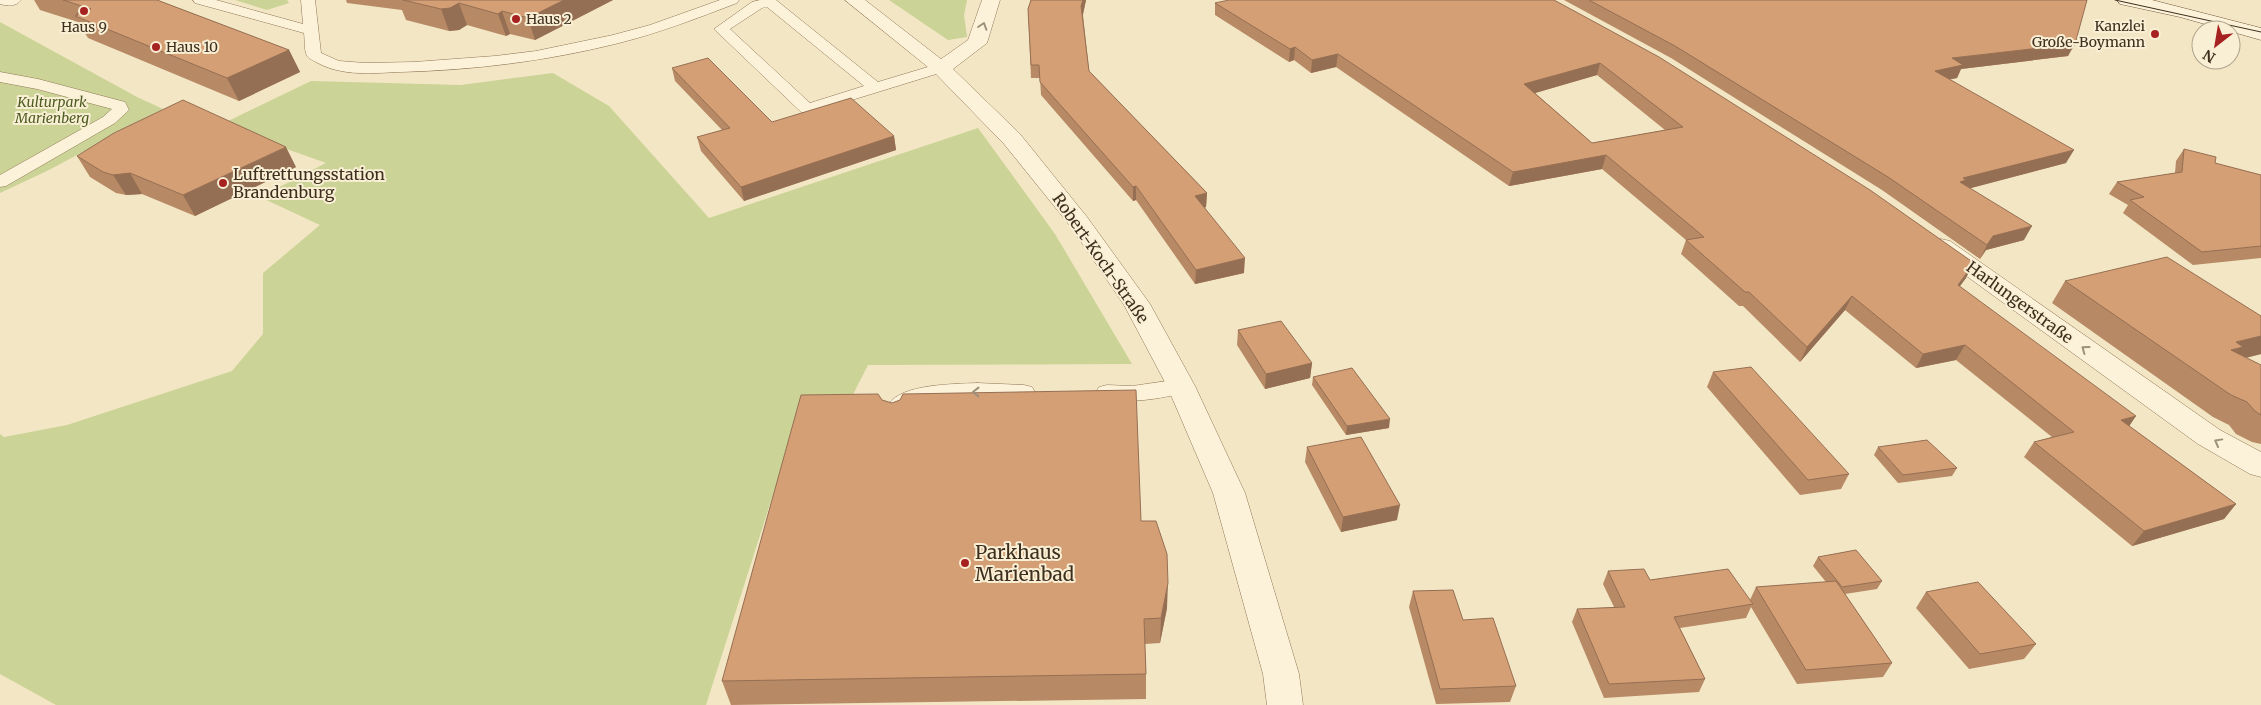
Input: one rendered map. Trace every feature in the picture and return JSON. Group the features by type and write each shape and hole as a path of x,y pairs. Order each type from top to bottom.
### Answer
{"street":[{"name":"Robert-Koch-Straße","path":"854,0 941,68 1012,139 1079,222 1136,304 1181,386 1229,493 1281,674 1285,705"},
{"path":"941,68 977,43 991,0"},
{"path":"2126,0 2183,12 2261,34"},
{"path":"2183,12 2261,22"},
{"name":"Harlungerstraße","path":"1921,231 2209,437 2261,466"}],"lane":[{"path":"3,0 9,2 14,0"},
{"path":"200,0 312,31"},
{"path":"308,0 314,54 336,66 395,67 462,65 564,51 661,28 732,0"},
{"path":"875,88 770,2 757,5 721,29 807,109 941,68"},
{"path":"0,77 38,84 119,105 121,110 109,120 0,182"},
{"path":"1084,392 1132,392 1181,386"},
{"path":"895,418 899,404 911,397 930,392 1045,392"}],"green space":[{"path":"235,0 287,0 289,3 267,10"},
{"path":"889,0 967,0 964,15 967,37 948,40"},
{"name":"Kulturpark Marienberg","path":"0,22 137,97 163,109 49,170 0,193"},
{"path":"553,73 609,106 709,218 978,128 1055,234 1132,364 868,365 842,416 798,416 706,705 56,705 0,674 0,434 4,437 67,425 232,371 263,334 263,273 320,225 260,197 326,163 220,125 311,81 461,85"}],"building":[{"path":"63,0 157,0 289,50 227,78 75,16 91,9"},
{"path":"403,0 564,0 528,18 502,11 498,14 459,3 450,8 441,9"},
{"path":"1031,0 1083,0 1081,6 1089,71 1207,193 1195,196 1245,258 1196,270 1136,186 1133,187 1040,82 1039,65 1031,65 1028,9"},
{"path":"1229,0 1554,0 1659,57 1870,190 1974,263 1958,285 2136,416 2121,420 2236,504 2144,531 2034,442 2074,432 1965,345 1923,354 1852,296 1807,347 1749,292 1745,292 1686,240 1704,237 1606,155 1513,172 1338,54 1312,60 1295,47 1290,49 1215,3","holes":["1600,63 1683,127 1592,143 1524,84"]},
{"path":"1589,0 2087,0 2075,44 1952,58 1963,65 1935,71 2074,150 1963,178 1966,180 1960,182 2032,226 1993,236 1987,245 1888,177 1675,46"},
{"path":"708,58 772,122 851,98 894,136 741,187 697,137 730,128 672,68"},
{"path":"183,100 286,147 183,195 130,173 113,175 103,172 77,156 114,133"},
{"path":"2184,149 2216,157 2215,163 2261,175 2261,246 2202,252 2130,200 2144,197 2117,182 2182,172"},
{"path":"2167,257 2261,316 2261,336 2236,342 2243,347 2231,350 2261,365 2261,415 2247,402 2231,395 2065,281"},
{"path":"1281,321 1312,363 1266,374 1238,330"},
{"path":"1751,367 1849,474 1808,480 1713,372"},
{"path":"1352,368 1390,419 1347,426 1313,377"},
{"name":"Parkhaus Marienbad","path":"1136,390 1141,521 1156,521 1167,554 1168,583 1161,618 1144,619 1146,674 722,681 801,395 878,394 882,400 892,403 900,400 903,394"},
{"path":"1361,437 1400,505 1343,517 1307,447"},
{"path":"1927,440 1957,468 1903,475 1878,447"},
{"path":"1856,550 1882,581 1842,587 1818,557"},
{"path":"1644,569 1650,580 1728,569 1753,604 1674,617 1705,679 1609,684 1577,609 1625,607 1608,571"},
{"path":"1836,581 1892,663 1806,670 1756,587"},
{"path":"1978,582 2036,644 1980,654 1926,592"},
{"path":"1453,590 1463,620 1493,618 1516,686 1440,689 1413,591"}],"tram line":[{"path":"2115,0 2261,32"}],"place":[{"name":"Haus 9","path":"84,11"},
{"name":"Haus 2","path":"516,19"},
{"name":"Kanzlei Große-Boymann","path":"2155,34"},
{"name":"Haus 10","path":"156,47"},
{"name":"Luftrettungsstation Brandenburg","path":"223,183"},
{"name":"Parkhaus Marienbad","path":"965,563"}]}
